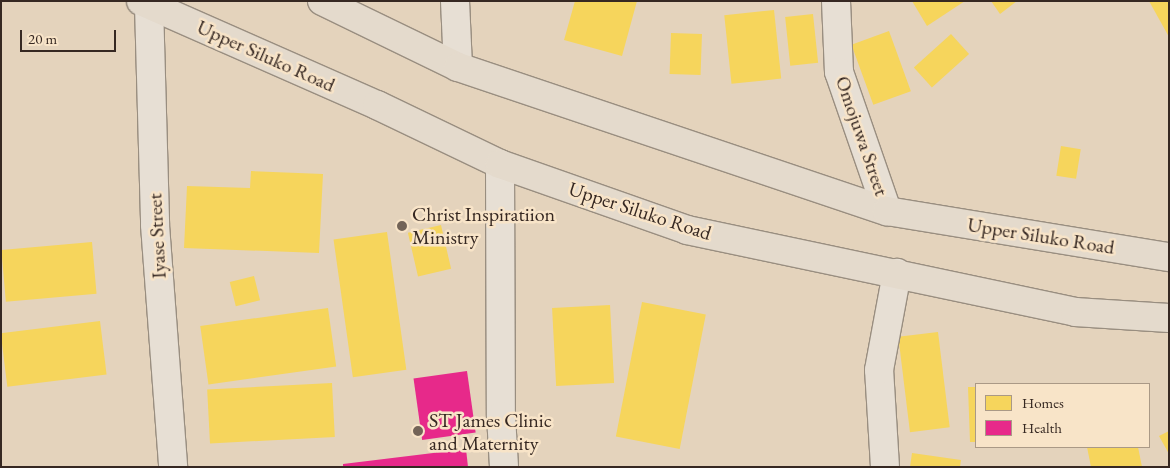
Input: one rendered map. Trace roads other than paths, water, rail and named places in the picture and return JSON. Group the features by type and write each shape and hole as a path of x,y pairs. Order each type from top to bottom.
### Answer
{"main road":[{"name":"Upper Siluko Road","path":"322,1 458,67 887,211 1167,253"},
{"name":"Upper Siluko Road","path":"145,3 377,105 500,164 687,230 1075,312 1169,318"}],"street":[{"path":"455,1 458,67"},
{"name":"Omojuwa Street","path":"836,1 839,72 887,211"},
{"name":"Iyase Street","path":"145,3 155,225 173,467"},
{"path":"500,164 501,416 504,467"},
{"path":"885,467 878,370 897,273"}],"place":[{"name":"Christ Inspiratiion Ministry","path":"402,226"},
{"name":"ST James Clinic and Maternity","path":"418,431"}]}
